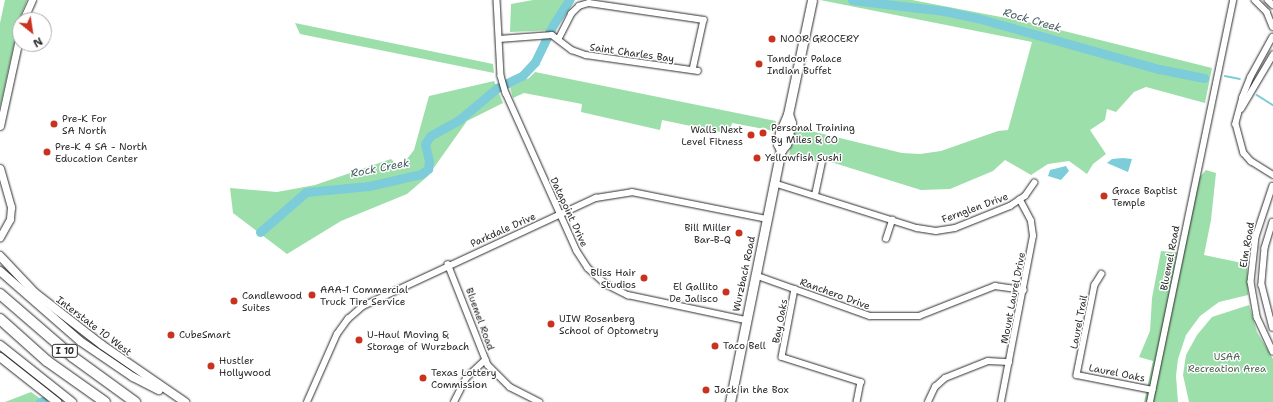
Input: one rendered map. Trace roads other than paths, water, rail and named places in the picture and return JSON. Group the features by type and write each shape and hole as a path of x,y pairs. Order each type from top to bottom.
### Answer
{"highway":[{"name":"I 10","path":"0,294 73,357 135,402"},
{"name":"I 10","path":"0,319 26,344 105,402"},
{"path":"91,393 101,402"}],"main road":[{"name":"Wurzbach Road","path":"730,402 781,150 778,144 781,128 788,114 812,0"},
{"name":"Interstate 10 West","path":"0,256 34,293 89,335 184,402"},
{"path":"1,269 14,271"},
{"path":"1,269 45,313 92,349 133,377 184,402"},
{"path":"0,345 72,402"},
{"path":"0,356 57,402"}],"street":[{"path":"27,12 32,0"},
{"name":"Datapoint Drive","path":"497,0 501,79 560,214 583,262 597,277 614,289 644,299 746,320"},
{"name":"Bluemel Road","path":"1150,402 1234,0"},
{"path":"1255,0 1267,12 1273,27"},
{"path":"1268,0 1273,5"},
{"name":"Saint Charles Bay","path":"498,39 545,34 552,35 559,38 572,50 586,55 695,71 704,20 589,3 579,6 571,14 559,38"},
{"path":"1273,37 1251,77 1239,112 1237,133 1244,153 1251,161 1273,175"},
{"path":"0,126 16,52"},
{"path":"1239,112 1273,55"},
{"path":"815,195 822,161"},
{"path":"0,168 11,207 10,219 0,237"},
{"name":"Fernglen Drive","path":"774,183 923,230 942,231 962,225 1020,200 1034,183"},
{"name":"Elm Road","path":"1273,186 1256,237 1251,282 1256,317 1273,352"},
{"name":"Parkdale Drive","path":"307,402 337,334 351,316 373,300 448,264 601,196 632,192 767,219"},
{"name":"Mount Laurel Drive","path":"1001,402 1024,290 1033,230 1020,200"},
{"path":"886,239 892,220"},
{"name":"Elm Road","path":"1273,222 1265,248 1262,285 1273,328"},
{"name":"Bluemel Road","path":"448,264 470,313 485,360 497,376 510,387 539,402"},
{"name":"Laurel Trail","path":"1078,375 1095,286 1102,274"},
{"name":"Ranchero Drive","path":"755,275 863,315 912,317 995,286 1024,290"},
{"name":"Bay Oaks","path":"795,289 782,357 861,382 857,402"},
{"path":"454,402 467,376 485,360"},
{"path":"928,402 935,387 945,378 988,361 1009,362"},
{"name":"Laurel Oaks","path":"1078,375 1153,390"}],"water":[{"path":"1112,159 1132,159 1128,172 1107,163"},
{"path":"1066,166 1069,171 1061,180 1048,176 1050,170"}],"waterway":[{"name":"Rock Creek","path":"260,232 306,192 369,186 421,174 428,169 429,161 425,144 430,136 459,120 497,88 522,76 535,62 553,25 569,0"},
{"name":"Rock Creek","path":"852,0 944,11 977,18 1159,69 1204,78"},
{"name":"Rock Creek","path":"1225,76 1240,79"},
{"name":"Rock Creek","path":"1257,95 1273,105"}],"place":[{"name":"NOOR GROCERY","path":"772,39"},
{"name":"Tandoor Palace Indian Buffet","path":"759,64"},
{"name":"Pre-K For SA North","path":"54,124"},
{"name":"Personal Training By Miles & CO","path":"763,133"},
{"name":"Walls Next Level Fitness","path":"751,135"},
{"name":"Pre-K 4 SA - North Education Center","path":"47,152"},
{"name":"Yellowfish Sushi","path":"757,158"},
{"name":"Grace Baptist Temple","path":"1104,196"},
{"name":"Bill Miller Bar-B-Q","path":"739,233"},
{"name":"Bliss Hair Studios","path":"644,278"},
{"name":"El Gallito De Jalisco","path":"726,292"},
{"name":"AAA-1 Commercial Truck Tire Service","path":"312,295"},
{"name":"Candlewood Suites","path":"234,301"},
{"name":"UIW Rosenberg School of Optometry","path":"551,324"},
{"name":"CubeSmart","path":"171,335"},
{"name":"U-Haul Moving & Storage of Wurzbach","path":"359,340"},
{"name":"Taco Bell","path":"715,346"},
{"name":"Hustler Hollywood","path":"211,366"},
{"name":"Texas Lottery Commission","path":"423,378"},
{"name":"Jack in the Box","path":"706,390"}],"park label":[{"name":"USAA Recreation Area","path":"1227,362"}]}
